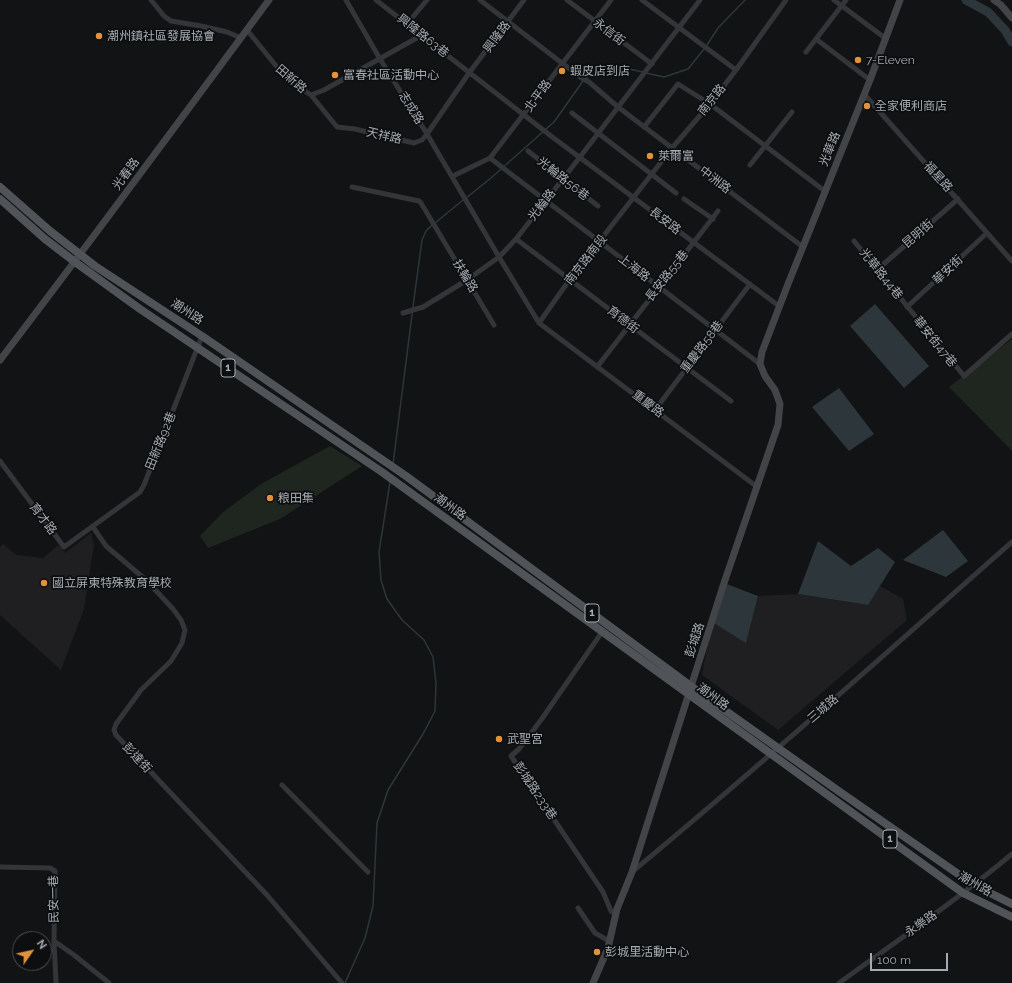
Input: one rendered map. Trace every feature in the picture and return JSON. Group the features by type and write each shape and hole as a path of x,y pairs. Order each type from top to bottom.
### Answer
{"main road":[{"name":"潮州路","path":"0,187 80,255 202,336 406,476 963,893 1012,917"},
{"name":"潮州路","path":"0,199 45,239 140,309 382,472 602,632 690,690"},
{"name":"潮州路","path":"775,751 974,885 1012,904"}],"street":[{"path":"151,0 164,16 171,21 227,32 241,38"},
{"name":"光春路","path":"0,360 75,262 269,0"},
{"name":"志成路","path":"346,0 380,59 453,176 499,257"},
{"name":"興隆路63巷","path":"376,0 469,73"},
{"path":"407,24 427,0"},
{"path":"480,0 562,63"},
{"name":"興隆路","path":"427,134 469,73 524,0"},
{"name":"永信街","path":"567,0 651,65"},
{"name":"北平路","path":"453,176 490,158 611,0"},
{"path":"642,0 736,70"},
{"path":"651,65 700,0"},
{"name":"南京路","path":"634,198 672,148 710,104 786,0"},
{"path":"834,0 885,38"},
{"path":"806,52 846,0"},
{"name":"光華路","path":"779,306 826,192 841,149 870,80 900,0"},
{"path":"994,0 1001,5 1012,18"},
{"name":"田新路","path":"247,30 277,67 291,82 310,95 337,127"},
{"path":"310,95 324,90 422,35"},
{"path":"816,39 870,80"},
{"name":"中洲路","path":"562,63 589,82 618,107 803,247"},
{"name":"光輪路","path":"403,313 421,308 467,280 499,257 516,239 651,65"},
{"path":"469,73 524,115"},
{"path":"644,126 678,84 710,104 826,192"},
{"name":"福星路","path":"864,94 1012,261"},
{"path":"750,165 792,112"},
{"path":"572,113 676,193"},
{"name":"長安路","path":"524,115 779,306"},
{"name":"天祥路","path":"337,127 355,129 414,143 422,140 427,134"},
{"name":"光輪路56巷","path":"528,151 598,206"},
{"name":"上海路","path":"490,158 760,364"},
{"name":"扶輪路","path":"352,187 419,202 494,325"},
{"name":"南京路南段","path":"539,323 570,279 634,198"},
{"path":"684,199 712,219"},
{"name":"昆明街","path":"878,269 958,199"},
{"name":"長安路55巷","path":"598,367 629,324 718,212"},
{"name":"華安街","path":"907,307 987,233"},
{"name":"育德街","path":"516,239 731,401"},
{"name":"光華路44巷","path":"854,241 907,307"},
{"path":"499,257 539,323"},
{"name":"重慶路58巷","path":"656,410 750,284"},
{"path":"760,364 762,352 779,306"},
{"name":"華安街47巷","path":"907,307 964,376 1012,334"},
{"name":"重慶路","path":"539,323 756,486"},
{"name":"田新路92巷","path":"93,527 140,492 144,485 202,336"},
{"name":"彭城路","path":"593,983 608,948 616,914 632,872 756,486 778,425 780,404 775,390 765,376 760,364"},
{"name":"育才路","path":"0,461 64,547 93,527"},
{"name":"彭達街","path":"93,527 106,546 146,580 173,609 181,620 185,630 182,643 171,661 141,690 116,724 114,730 116,735 267,895 341,982"},
{"name":"三城路","path":"632,872 775,751 1012,542"},
{"name":"彭城路233巷","path":"602,632 541,720 519,749 511,756 603,892 611,911 616,914"},
{"path":"282,785 368,872"},
{"name":"永樂路","path":"839,983 974,885 1012,854"},
{"name":"民安一巷","path":"0,867 50,868 55,871 54,941 56,983"},
{"path":"578,908 595,933 609,941"},
{"path":"54,941 109,983"}],"shaded area":[{"path":"875,304 929,366 904,388 850,326"},
{"path":"1012,339 1012,451 949,387"},
{"path":"839,388 874,434 849,451 812,407"},
{"path":"330,446 362,466 280,519 208,548 200,536 223,512 261,484"},
{"path":"943,530 968,561 946,577 903,560"},
{"name":"國立屏東特殊教育學校","path":"91,533 94,544 84,609 61,670 0,615 0,547 3,544 16,555 43,558 59,545 65,553"},
{"path":"818,541 851,566 878,548 895,562 868,605 798,594"},
{"path":"724,583 758,596 746,643 712,622"},
{"path":"880,586 903,599 907,620 778,730 702,675 712,622 746,642 758,596 798,594 867,605"}],"waterway":[{"path":"707,45 718,28 745,0"},
{"path":"966,0 988,12 1005,30 1012,42"},
{"path":"646,73 664,77 688,69 705,48"},
{"path":"586,78 594,69 605,67 625,68 643,72"},
{"path":"466,198 491,178 554,122 583,81"},
{"path":"435,223 463,200"},
{"path":"393,464 422,240 426,231 432,225"},
{"path":"345,983 365,938 373,906 377,823 388,790 423,734 435,711 436,683 433,657 424,640 402,620 387,599 381,580 379,552 390,482"}],"place":[{"name":"潮州鎮社區發展協會","path":"99,36"},
{"name":"7-Eleven","path":"858,60"},
{"name":"蝦皮店到店","path":"562,71"},
{"name":"富春社區活動中心","path":"335,75"},
{"name":"全家便利商店","path":"867,106"},
{"name":"萊爾富","path":"650,156"},
{"name":"粮田集","path":"270,498"},
{"name":"國立屏東特殊教育學校","path":"44,583"},
{"name":"武聖宮","path":"499,739"},
{"name":"彭城里活動中心","path":"597,952"}]}
